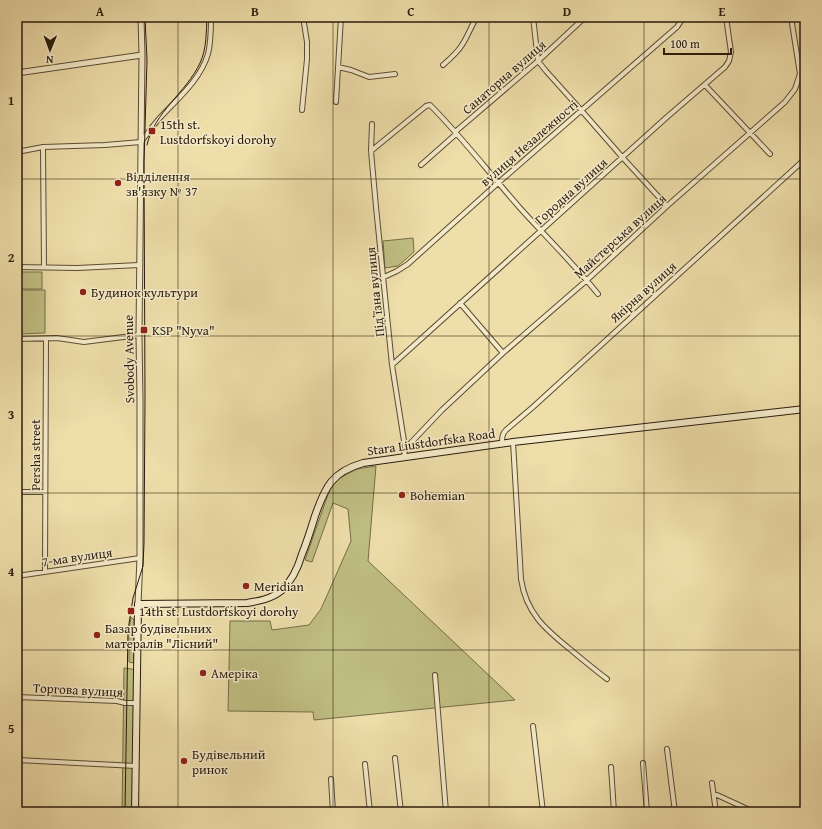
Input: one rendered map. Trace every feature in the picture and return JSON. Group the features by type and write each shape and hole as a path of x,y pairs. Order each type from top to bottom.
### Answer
{"main road":[{"name":"Stara Liustdorfska Road","path":"138,604 247,603 258,602 274,595 287,585 296,570 323,494 331,481 344,470 357,465 513,442 805,410"},
{"path":"135,812 138,604"}],"street":[{"name":"Svobody Avenue","path":"138,604 140,558 139,335 142,54 141,17"},
{"path":"17,152 43,147 141,142 157,121 188,89 203,66 208,54 211,17"},
{"path":"302,110 307,59 307,42 303,17"},
{"path":"336,102 341,17"},
{"path":"443,65 459,50 477,17"},
{"path":"533,17 538,62 667,206"},
{"path":"582,19 593,17"},
{"name":"вулиця Незалежності","path":"384,277 408,264 498,183 677,27 681,21 681,17"},
{"name":"Городна вулиця","path":"392,365 667,117 722,70 729,61 731,52 726,17"},
{"name":"Майстерська вулиця","path":"405,449 442,410 503,353 587,280 667,206 751,134 785,102 795,89 800,74 791,17"},
{"name":"Санаторна вулиця","path":"421,165 538,62 582,19"},
{"path":"17,73 142,54"},
{"path":"338,67 352,70 369,77 395,74"},
{"path":"705,84 770,154"},
{"path":"371,152 429,104 456,133 540,231 587,280 598,294"},
{"name":"Підʼїзна вулиця","path":"372,124 371,152 392,365 405,449 404,457"},
{"path":"43,147 44,267"},
{"name":"Якірна вулиця","path":"502,444 503,433 506,430 805,159"},
{"path":"17,267 77,268 140,265"},
{"path":"460,304 503,353"},
{"path":"17,339 46,338 84,342 139,335"},
{"name":"Persha street","path":"45,571 46,338"},
{"path":"513,442 521,579 522,588 526,599 538,619 553,636 607,679"},
{"path":"17,492 45,492"},
{"name":"7-ма вулиця","path":"17,576 140,558"},
{"path":"435,675 446,812"},
{"name":"Торгова вулиця","path":"17,697 137,703"},
{"path":"533,726 543,812"},
{"path":"666,749 675,812"},
{"path":"395,758 401,812"},
{"path":"17,760 136,766"},
{"path":"642,763 647,812"},
{"path":"365,764 370,812"},
{"path":"611,767 614,812"},
{"path":"331,779 334,812"},
{"path":"712,783 716,812"},
{"path":"714,795 754,812"}],"shaded area":[{"path":"413,238 414,252 398,266 385,268 383,241"},
{"path":"17,272 42,272 42,289 17,289"},
{"path":"17,290 45,290 45,333 17,334"},
{"path":"376,466 368,561 515,700 314,720 313,712 228,711 230,621 270,621 272,630 309,625 321,609 351,541 348,509 333,503 312,562 305,560 331,486 341,477 357,469"},
{"path":"131,617 134,620 133,663 129,662 129,630"},
{"path":"124,668 134,670 133,812 122,812"}],"tram line":[{"path":"125,812 128,630 133,598 143,566 144,543 144,163 147,60 145,17"},
{"path":"147,145 156,122 187,84 200,63 205,46 207,17"}],"place":[{"name":"15th st. Lustdorfskoyi dorohy","path":"152,131"},
{"name":"Відділення зв'язку № 37","path":"118,183"},
{"name":"Будинок культури","path":"83,292"},
{"name":"KSP \"Nyva\"","path":"144,330"},
{"name":"Bohemian","path":"402,495"},
{"name":"Meridian","path":"246,586"},
{"name":"14th st. Lustdorfskoyi dorohy","path":"131,611"},
{"name":"Базар будівельних матералів \"Лісний\"","path":"97,635"},
{"name":"Амеріка","path":"203,673"},
{"name":"Будівельний ринок","path":"184,761"}]}
